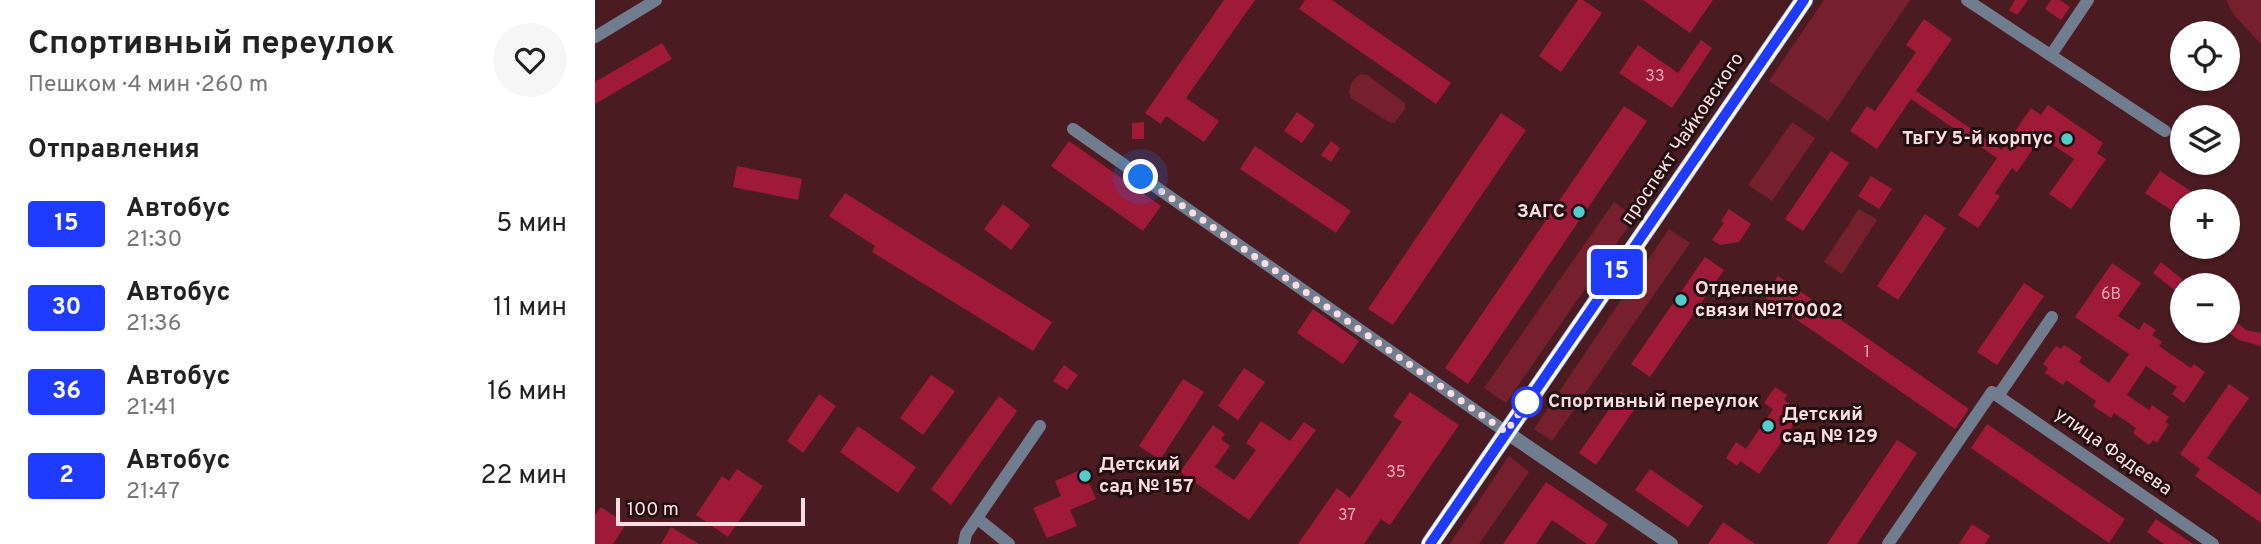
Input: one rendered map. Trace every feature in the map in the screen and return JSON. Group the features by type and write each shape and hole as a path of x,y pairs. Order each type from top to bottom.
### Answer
{"main road":[{"name":"проспект Чайковского","path":"1430,544 1804,0"}],"street":[{"path":"595,37 656,0"},
{"path":"1967,0 2165,131"},
{"path":"2051,55 2088,0"},
{"path":"1073,129 1671,544"},
{"path":"1888,544 2052,317"},
{"name":"улица Фадеева","path":"1995,394 2213,544"},
{"path":"964,544 966,534 1040,426"},
{"path":"978,519 1009,544"}],"shaded area":[{"path":"1824,0 1910,0 1828,121 1769,81"},
{"path":"2226,0 2261,0 2261,44 2240,21"},
{"path":"1361,74 1367,75 1405,103 1405,109 1394,123 1351,98 1350,86"},
{"path":"1792,122 1815,138 1772,201 1748,185"},
{"path":"1660,159 1670,166 1506,403 1484,388 1614,202 1625,210"},
{"path":"1859,209 1877,220 1842,274 1824,262"},
{"path":"1669,229 1690,243 1552,441 1534,429"},
{"path":"1509,456 1529,472 1479,544 1450,544"}],"building":[{"path":"1224,0 1255,0 1186,98 1219,121 1204,142 1166,116 1161,124 1145,113"},
{"path":"1305,0 1332,0 1451,83 1436,104 1299,9"},
{"path":"1578,0 1583,0 1602,13 1561,72 1539,56"},
{"path":"1643,0 1713,0 1690,33"},
{"path":"2015,0 2028,0 2017,15 2009,10"},
{"path":"2051,0 2060,0 2070,7 2061,20 2045,9"},
{"path":"1924,19 1952,39 1916,91 2002,150 2031,108 2041,115 2048,105 2103,143 2097,153 2106,159 2071,209 2049,194 2074,159 2041,137 2017,172 2012,168 1995,193 2000,196 1978,228 1958,215 1997,158 1911,99 1877,149 1850,131 1867,106 1875,111 1916,52 1906,45"},
{"path":"1701,40 1712,48 1672,108 1619,73 1638,45 1678,73"},
{"path":"662,43 672,59 595,104 595,82"},
{"path":"1624,106 1647,121 1468,384 1445,368"},
{"path":"1297,112 1315,125 1302,143 1284,131"},
{"path":"1501,113 1526,130 1393,325 1368,309"},
{"path":"1144,122 1144,139 1132,139 1132,123"},
{"path":"1069,141 1161,206 1143,231 1051,166"},
{"path":"1331,141 1340,148 1331,162 1321,155"},
{"path":"1255,146 1351,211 1336,233 1240,169"},
{"path":"1831,151 1849,163 1803,231 1785,219"},
{"path":"737,166 802,179 798,200 733,187"},
{"path":"2160,171 2188,189 2170,189 2170,209 2145,193"},
{"path":"1871,176 1892,189 1879,209 1858,196"},
{"path":"845,193 1052,322 1033,351 872,252 875,246 829,216"},
{"path":"1003,204 1030,225 1011,250 984,229"},
{"path":"1729,209 1751,224 1739,242 1720,245 1712,240 1724,223 1721,221"},
{"path":"1925,214 1946,228 1898,300 1877,286"},
{"path":"1705,257 1724,270 1650,377 1631,364"},
{"path":"2161,262 2175,273 2170,273 2170,286 2153,273"},
{"path":"2112,263 2141,283 2118,316 2139,330 2144,322 2156,330 2152,335 2162,342 2159,346 2191,368 2194,364 2205,372 2184,403 2172,394 2177,387 2146,366 2127,395 2149,410 2152,405 2169,417 2165,422 2169,424 2157,443 2153,440 2149,445 2133,433 2136,428 2114,413 2111,418 2093,406 2096,401 2066,380 2063,385 2045,373 2048,368 2043,364 2056,346 2061,349 2064,345 2082,357 2079,362 2109,383 2129,354 2075,317"},
{"path":"1778,276 1969,409 1955,429 1764,297"},
{"path":"2024,283 2044,296 1997,365 1977,352"},
{"path":"1313,309 1359,341 1343,364 1297,333"},
{"path":"2240,325 2246,330 2261,333 2261,346 2240,340"},
{"path":"1064,365 1078,375 1067,390 1053,381"},
{"path":"1244,368 1265,382 1238,420 1218,406"},
{"path":"931,375 955,391 923,435 900,418"},
{"path":"1183,379 1204,392 1160,460 1139,446"},
{"path":"2229,384 2249,398 2207,458 2261,495 2261,523 2195,476 2200,469 2180,454"},
{"path":"1775,387 1787,395 1784,400 1802,413 1759,474 1740,461 1737,466 1726,458 1736,442 1746,449 1773,409 1764,403"},
{"path":"1410,392 1459,425 1390,525 1381,519 1364,544 1298,544 1337,488 1350,498 1402,422 1393,416"},
{"path":"1621,392 1638,404 1596,465 1579,453"},
{"path":"819,394 836,406 803,453 787,441"},
{"path":"999,396 1017,411 951,505 931,489"},
{"path":"1261,421 1290,441 1304,422 1316,430 1249,520 1180,472 1213,425 1225,434 1221,439 1230,446 1215,467 1234,480 1256,450 1246,443"},
{"path":"1987,424 2125,519 2109,543 1971,448"},
{"path":"858,426 916,467 898,493 840,452"},
{"path":"1897,440 1917,453 1857,544 1827,544"},
{"path":"737,469 763,486 728,537 696,515 722,476 729,481"},
{"path":"1083,469 1096,499 1070,510 1077,526 1047,538 1033,508 1061,496 1055,481"},
{"path":"1650,469 1703,506 1688,527 1635,490"},
{"path":"1546,482 1608,524 1595,544 1587,544 1552,520 1536,544 1503,544"},
{"path":"601,507 626,524 613,544 595,544 595,515"},
{"path":"2156,519 2193,544 2164,544 2147,532"},
{"path":"1723,522 1755,544 1708,544"},
{"path":"1972,524 1990,536 1985,544 1959,544"},
{"path":"671,527 699,544 661,544"}],"bus line":[{"name":"15","path":"1430,544 1804,0"}],"place":[{"name":"ТвГУ 5-й корпус","path":"2067,139"},
{"name":"ЗАГС","path":"1579,212"},
{"name":"Отделение связи №170002","path":"1681,300"},
{"name":"Спортивный переулок","path":"1527,402"},
{"name":"Детский сад № 129","path":"1768,426"},
{"name":"Детский сад № 157","path":"1085,476"}],"route":[{"path":"1141,177 1506,432 1527,402"}]}
